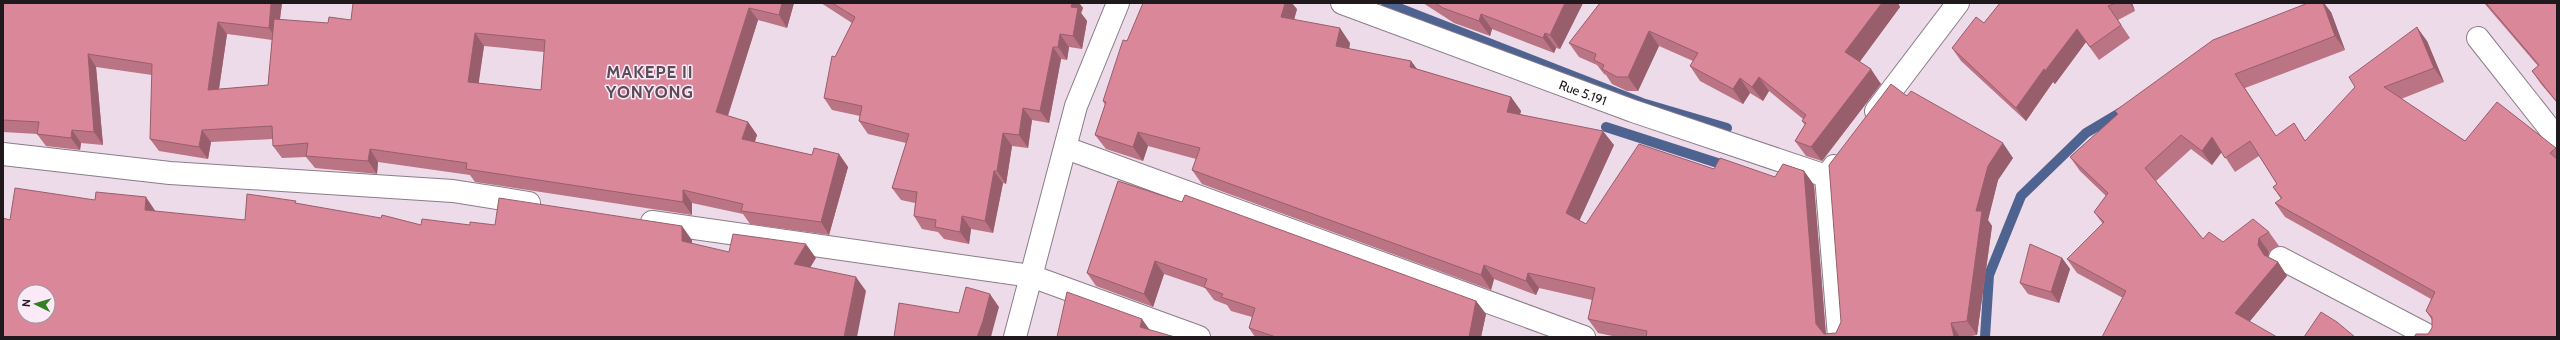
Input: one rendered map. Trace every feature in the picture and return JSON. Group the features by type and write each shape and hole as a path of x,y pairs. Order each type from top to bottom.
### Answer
{"street":[{"path":"1015,337 1076,106 1118,3"},
{"name":"Rue 5.191","path":"1342,3 1633,111 1826,176"},
{"path":"1864,127 1958,3"},
{"path":"2478,38 2557,138"},
{"path":"1066,148 1584,337"},
{"path":"1839,337 1826,176 1845,152"},
{"path":"3,154 170,173 453,191 547,205"},
{"path":"632,219 1032,276 1199,337"},
{"path":"2280,258 2431,337"}],"building":[{"path":"3,3 271,3 269,28 218,22 208,90 268,85 274,19 328,23 329,17 351,20 353,3 782,3 779,15 749,8 716,112 748,122 742,139 812,155 814,148 839,154 821,222 741,211 743,204 683,190 683,202 466,169 467,163 370,149 368,161 306,156 308,143 273,146 272,126 202,130 199,147 150,139 152,64 88,54 94,132 72,130 71,138 37,134 39,122 3,120","holes":["475,33 545,40 541,90 468,82"]},
{"path":"832,3 1072,3 1071,7 1078,8 1073,36 1060,34 1058,47 1053,47 1040,111 1023,108 1019,135 1003,133 997,171 994,171 985,221 962,216 960,232 935,227 936,220 914,216 917,192 892,188 909,134 859,121 862,106 824,98 832,56 835,57 855,17"},
{"path":"1143,3 1285,3 1281,17 1340,28 1336,46 1411,61 1410,67 1511,97 1507,112 1603,131 1566,213 1586,224 1639,144 1714,169 1720,158 1775,177 1783,164 1804,171 1816,324 1824,334 1836,333 1841,322 1829,165 1891,84 1907,96 1911,91 2003,143 1988,166 1976,211 1982,211 1967,321 1951,323 1954,337 1646,337 1647,331 1588,319 1595,288 1528,273 1526,281 1484,265 1481,275 1192,170 1200,148 1138,132 1133,147 1095,135 1106,102 1103,101 1123,40 1127,41"},
{"path":"1435,3 1565,3 1550,35 1545,33 1543,38 1481,14 1479,21 1443,8"},
{"path":"1600,3 1882,3 1845,52 1871,69 1811,147 1795,141 1806,123 1802,121 1806,115 1759,77 1752,87 1740,78 1733,89 1690,66 1698,53 1649,31 1628,77 1617,77 1602,69 1604,65 1594,60 1596,54 1569,43"},
{"path":"2000,3 2116,3 2108,6 2121,25 2090,47 2077,29 2045,71 2044,69 2016,108 1952,48 1976,17 1984,23"},
{"path":"2308,3 2323,3 2335,36 2235,74 2276,136 2294,123 2305,141 2355,87 2349,77 2417,27 2434,68 2384,87 2465,141 2497,102 2556,148 2550,153 2557,159 2557,337 2414,337 2416,334 2428,334 2432,328 2432,317 2426,311 2435,292 2275,203 2282,198 2273,187 2277,184 2250,141 2225,158 2212,137 2202,151 2181,135 2145,168 2203,239 2209,232 2223,242 2253,219 2269,232 2259,238 2258,245 2264,255 2278,262 2235,313 2277,337 2102,337 2126,291 2067,259 2104,222 2094,212 2108,193 2070,157 2118,114 2115,111 2213,40"},
{"path":"2486,3 2557,3 2557,102 2532,71 2539,65"},
{"path":"1118,181 1182,202 1185,195 1476,301 1469,337 1276,337 1249,328 1255,308 1221,297 1223,294 1204,287 1207,279 1155,261 1144,294 1087,273"},
{"path":"15,188 95,200 96,192 146,197 145,210 245,220 247,194 296,201 295,203 381,218 382,215 421,225 422,219 470,225 470,222 495,225 499,198 682,226 682,241 729,252 733,234 806,244 794,264 856,277 844,337 3,337 3,218 10,220"},
{"path":"2030,244 2062,258 2051,292 2020,283"},
{"path":"966,287 990,294 977,337 894,337 899,303 959,313"},
{"path":"1067,292 1142,319 1140,327 1175,337 1057,337"},
{"path":"2321,312 2337,322 2355,337 2304,337"}],"waterway":[{"path":"1386,3 1642,103 1727,128"},
{"path":"1985,337 1989,275 2021,196 2086,133 2128,108"},
{"path":"1606,127 1730,167"}],"district":[{"name":"MAKEPE II YONYONG","path":"650,82"}]}
